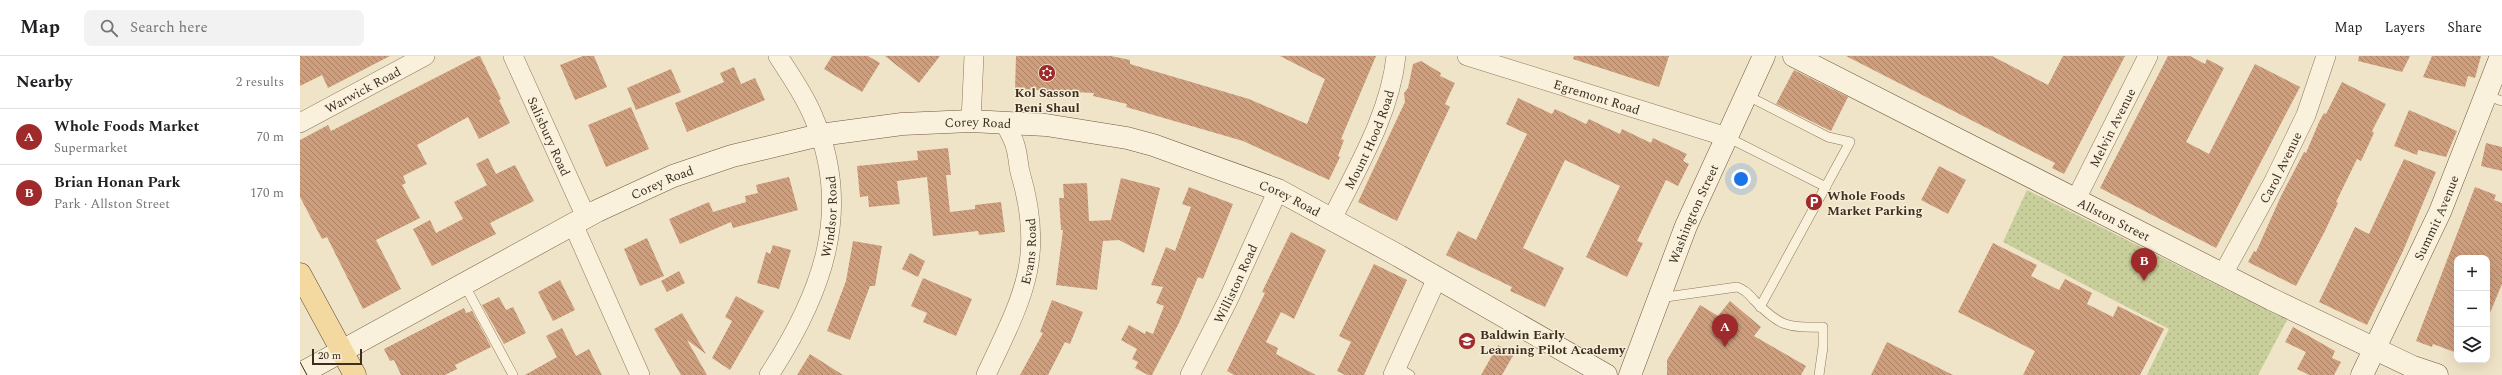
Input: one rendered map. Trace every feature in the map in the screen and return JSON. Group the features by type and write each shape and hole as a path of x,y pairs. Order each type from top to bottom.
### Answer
{"main road":[{"path":"300,274 355,375"}],"street":[{"name":"Warwick Road","path":"300,123 425,56"},
{"name":"Salisbury Road","path":"513,56 640,375"},
{"name":"Windsor Road","path":"769,375 814,293 827,253 831,229 830,188 827,158 820,135 805,98 778,56"},
{"path":"971,121 974,56"},
{"name":"Mount Hood Road","path":"1332,219 1380,118 1392,79 1396,56"},
{"name":"Washington Street","path":"1630,375 1686,226 1764,56"},
{"name":"Allston Street","path":"1794,56 2223,274 2413,366 2436,375"},
{"name":"Melvin Avenue","path":"2076,199 2148,56"},
{"name":"Carol Avenue","path":"2223,274 2274,181 2306,114 2326,56"},
{"name":"Summit Avenue","path":"2362,375 2494,99 2501,56"},
{"name":"Egremont Road","path":"1476,57 1727,137"},
{"name":"Corey Road","path":"300,374 579,220 646,187 704,164 820,135 902,124 971,121 1072,128 1127,138 1153,145 1278,190 1437,278 1606,375"},
{"name":"Evans Road","path":"986,375 1016,310 1032,249 1030,209 1017,160 1015,146 1005,123"},
{"name":"Williston Road","path":"1190,375 1228,300 1278,190"},
{"path":"1400,372 1437,278"}],"lane":[{"path":"1746,96 1828,137 1850,142 1760,307"},
{"path":"1727,137 1826,187"},
{"path":"464,284 513,375"},
{"path":"1658,298 1736,287 1747,293 1773,320 1786,326 1823,327 1823,347 1819,375"}],"green space":[{"path":"2027,190 2287,320 2258,375 2147,375 2169,329 2003,242"}],"building":[{"path":"300,56 390,56 328,88 322,75 300,86"},
{"path":"480,56 501,99 499,100 510,123 479,139 468,117 417,145 427,164 403,176 406,183 402,185 420,218 376,240 401,289 363,309 327,237 322,239 300,197 300,140 328,125 331,131"},
{"path":"583,56 594,56 607,87 575,100 560,65"},
{"path":"832,56 868,56 880,63 862,92 824,69"},
{"path":"885,56 940,56 919,83"},
{"path":"1016,56 1111,56 1130,60 1130,64 1249,99 1307,124 1325,79 1280,56 1376,56 1341,139 1344,140 1338,156 1340,157 1329,180 1243,141 1126,107 1127,104 1093,96 1094,93 1015,89"},
{"path":"1574,56 1669,56 1659,87 1573,59"},
{"path":"1846,56 1992,56 2048,85 2063,56 2125,56 2064,174 2052,168 2055,163"},
{"path":"2168,56 2190,56 2205,64 2207,59 2224,68 2186,142 2209,154 2255,64 2300,87 2216,248 2100,188"},
{"path":"2359,56 2410,56 2402,72 2358,61"},
{"path":"2432,56 2481,56 2475,78 2468,76 2465,87 2423,77"},
{"path":"1421,61 1441,73 1440,76 1455,83 1445,104 1450,107 1397,221 1358,202 1405,102 1404,93 1408,88 1413,64"},
{"path":"734,67 741,84 755,78 765,100 687,132 675,103 724,82 720,73"},
{"path":"671,69 681,92 636,110 627,88"},
{"path":"1794,70 1848,97 1831,131 1776,104"},
{"path":"2342,82 2386,104 2372,131 2374,133 2361,161 2357,159 2336,202 2338,203 2325,231 2296,286 2248,262 2254,251 2256,252 2281,196 2304,152 2306,153 2319,122 2324,113 2326,114"},
{"path":"1518,98 1552,114 1555,109 1586,124 1589,119 1620,134 1622,129 1651,143 1653,138 1687,154 1683,161 1689,164 1678,186 1666,180 1637,241 1643,243 1627,277 1586,257 1620,186 1565,160 1523,248 1564,268 1545,307 1510,291 1512,287 1446,255 1458,231 1476,240 1527,134 1506,124"},
{"path":"631,107 649,149 606,167 588,125"},
{"path":"2409,110 2457,131 2446,157 2418,150 2417,155 2394,146"},
{"path":"2486,143 2502,147 2502,171 2481,166"},
{"path":"948,148 951,175 946,175 950,212 975,209 975,205 1001,202 1005,232 979,235 978,231 933,236 927,177 897,181 900,204 869,207 868,196 860,197 857,166 918,160 917,151"},
{"path":"488,158 496,174 515,165 534,201 490,223 496,234 432,266 413,229 430,220 436,233 463,219 454,202 487,185 476,164"},
{"path":"2404,159 2436,172 2403,251 2367,325 2319,302 2355,227 2369,234"},
{"path":"1939,166 1966,180 1948,214 1921,200"},
{"path":"789,177 798,210 733,228 731,222 680,244 669,219 709,202 713,212 746,202 745,196 758,193 756,185"},
{"path":"1121,178 1160,188 1144,253 1119,240 1103,241 1097,290 1056,285 1063,230 1061,230 1059,198 1064,198 1063,184 1087,183 1089,221 1111,220"},
{"path":"1189,187 1233,204 1203,279 1198,277 1179,323 1152,375 1148,375 1135,368 1138,362 1132,359 1137,349 1121,340 1129,325 1145,334 1146,331 1153,334 1164,306 1156,303 1163,287 1151,285 1166,247 1175,251 1191,207 1182,204"},
{"path":"2475,187 2496,195 2494,200 2502,203 2502,284 2490,313 2490,255 2454,255 2454,352 2433,344 2432,347 2416,341"},
{"path":"1291,232 1326,250 1294,319 1281,312 1266,342 1278,348 1276,354 1316,375 1234,375 1227,371 1265,293 1262,292"},
{"path":"647,238 664,276 640,286 624,249"},
{"path":"853,241 882,246 875,286 870,286 850,340 827,331 846,281"},
{"path":"1993,243 2037,265 2031,276 2059,290 2065,279 2092,293 2087,304 2113,317 2118,306 2164,329 2140,375 2023,375 2035,351 1958,312"},
{"path":"773,245 791,250 779,289 757,283 766,252 770,254"},
{"path":"910,253 925,261 918,277 902,269"},
{"path":"1374,264 1407,280 1364,375 1345,375 1337,371 1351,342 1339,336"},
{"path":"679,271 685,283 667,292 661,281"},
{"path":"923,278 972,299 956,336 923,322 927,313 911,306"},
{"path":"560,280 575,310 553,321 538,292"},
{"path":"736,296 764,311 730,370 712,358 732,321 725,317"},
{"path":"499,297 506,310 513,307 526,333 504,344 482,305"},
{"path":"1052,300 1083,312 1070,344 1065,342 1048,375 1020,375 1043,333 1040,332"},
{"path":"1730,301 1761,327 1754,336 1806,366 1801,375 1667,375 1667,360 1700,305 1718,316"},
{"path":"464,308 466,313 472,311 491,347 455,365 457,369 445,375 401,375 394,360 390,361 384,349"},
{"path":"682,313 706,354 687,340 707,375 681,375 654,329"},
{"path":"2293,327 2335,351 2332,358 2341,362 2334,375 2309,375 2297,369 2306,352 2285,342"},
{"path":"562,328 576,356 589,349 602,375 525,375 557,357 546,336"},
{"path":"1887,342 1953,375 1871,375"},
{"path":"1498,345 1514,354 1502,375 1481,375"},
{"path":"810,354 843,375 797,375"}],"tram line":[{"path":"300,362 307,375"}],"place":[{"name":"Kol Sasson Beni Shaul","path":"1047,73"},
{"name":"Whole Foods Market Parking","path":"1814,202"},
{"name":"Brian Honan Park","path":"2144,281"},
{"name":"Baldwin Early Learning Pilot Academy","path":"1467,341"},
{"name":"Whole Foods Market","path":"1725,347"}]}
